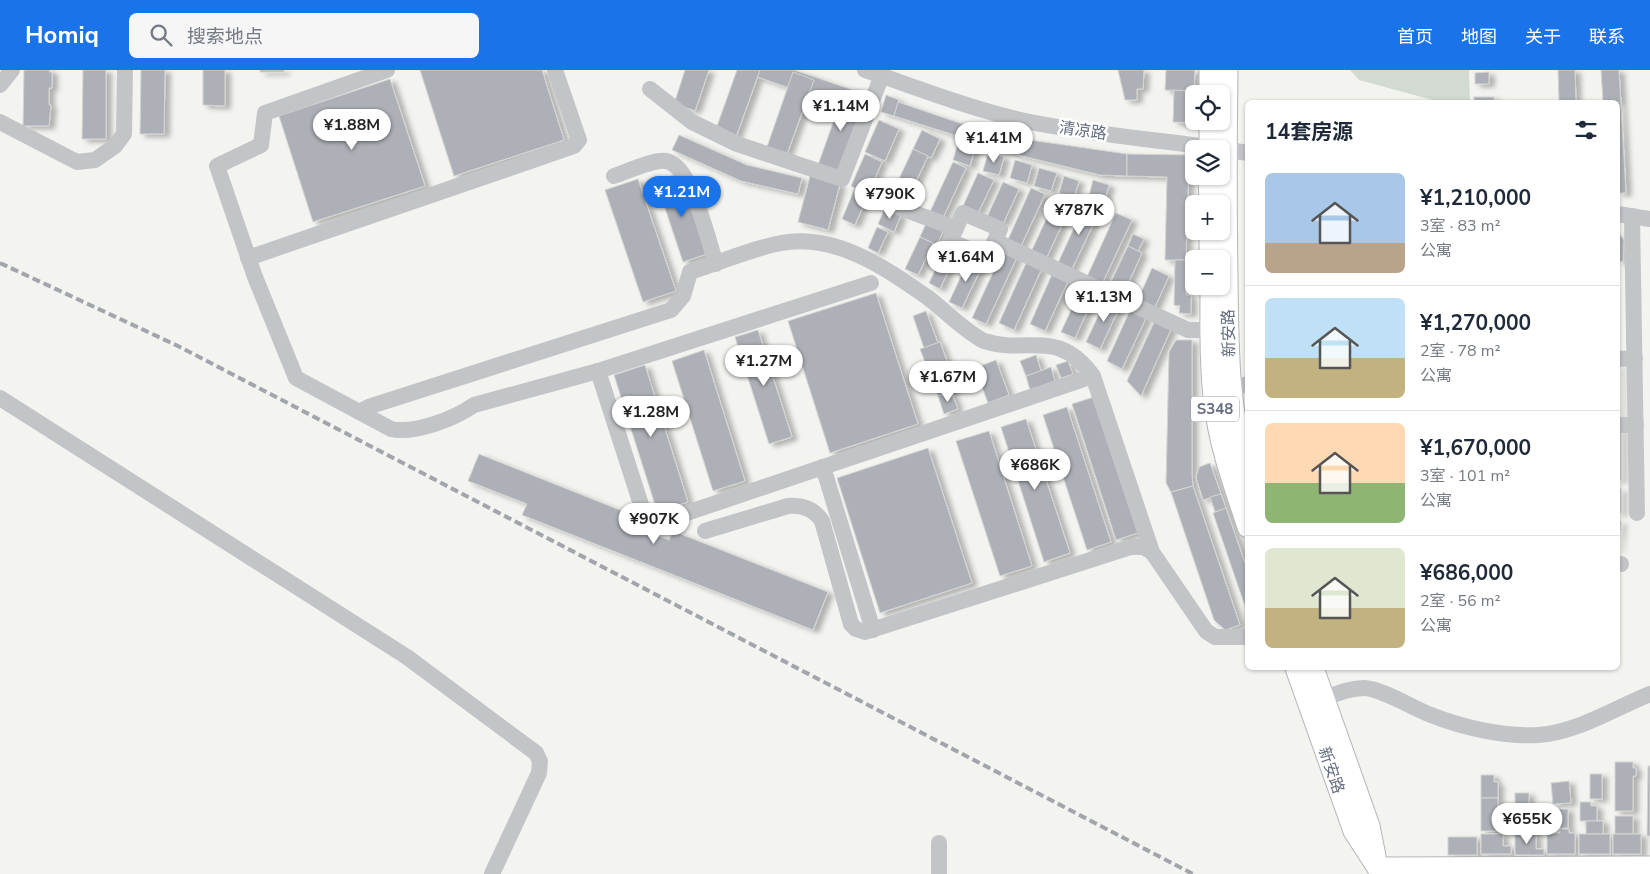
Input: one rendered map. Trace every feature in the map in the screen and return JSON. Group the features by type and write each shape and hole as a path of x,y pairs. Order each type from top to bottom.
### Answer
{"main road":[{"path":"1210,70 1210,85"},
{"name":"新安路","path":"1216,140 1226,70"},
{"name":"新安路","path":"1219,185 1238,387 1235,430 1245,465"},
{"name":"新安路","path":"1211,295 1212,380 1218,424 1225,455 1245,518"},
{"name":"新安路","path":"1297,670 1354,831 1381,871"},
{"name":"新安路","path":"1314,670 1369,826 1381,871"},
{"path":"1381,871 1650,867"}],"street":[{"path":"0,85 12,70"},
{"path":"0,122 77,162 95,160 115,146 124,134 125,70"},
{"path":"387,70 265,113 261,145 217,166 248,258 296,378 390,430 402,432 458,416 474,406 598,371 870,283"},
{"path":"248,258 574,146 579,140 555,70"},
{"name":"清凉路","path":"865,70 957,102 1024,120 1095,133 1185,144"},
{"path":"650,89 692,122 737,144 842,179 882,75"},
{"name":"清凉路","path":"1230,150 1245,153"},
{"path":"614,176 660,162 674,164 687,178 716,264"},
{"path":"884,201 916,216 925,216 956,229"},
{"path":"962,213 1000,229 988,257 950,241 956,229 962,213"},
{"path":"1637,512 1635,358 1625,215 1650,219"},
{"path":"359,412 371,406 671,310 683,296 690,272 791,242 816,242 838,246 904,281 984,341 997,344 1037,344 1055,347 1072,355 1093,376 1152,552 1206,631 1216,637 1245,637"},
{"path":"995,242 1188,330 1211,330"},
{"path":"1620,359 1635,358"},
{"path":"598,371 645,517 652,521 661,522 1093,376"},
{"path":"0,398 407,657 536,752 540,761 539,773 492,874"},
{"path":"1620,425 1636,425"},
{"path":"823,467 873,630"},
{"path":"705,531 788,506 809,508 822,521 851,624 860,631 873,630 1131,547 1143,547 1152,552"},
{"path":"1324,699 1347,690 1366,688 1432,715 1467,726 1511,734 1539,735 1570,728 1650,694"},
{"path":"939,843 940,874"}],"shaded area":[{"path":"1350,70 1469,70 1470,100 1433,100 1359,80"}],"building":[{"path":"24,70 50,70 49,72 52,72 52,88 49,88 49,105 51,105 49,126 23,126"},
{"path":"83,70 106,70 106,139 82,139"},
{"path":"141,70 165,70 164,134 140,134"},
{"path":"203,70 225,70 225,106 203,105"},
{"path":"260,70 284,70 284,72 260,72"},
{"path":"420,70 542,70 564,140 454,176"},
{"path":"685,70 709,70 695,111 679,105 675,101"},
{"path":"737,70 794,70 868,95 862,113"},
{"path":"737,70 760,70 736,137 716,129"},
{"path":"1118,70 1144,70 1143,89 1137,89 1137,100 1125,100"},
{"path":"1166,70 1195,70 1194,85 1185,85 1185,91 1165,90"},
{"path":"1558,70 1575,70 1576,100 1559,100"},
{"path":"1601,70 1619,70 1626,193 1620,193 1620,100 1603,100"},
{"path":"793,72 814,80 787,154 767,147"},
{"path":"1489,72 1489,84 1475,84 1475,73"},
{"path":"390,79 425,186 313,222 279,116"},
{"path":"1174,90 1185,91 1185,123 1173,122"},
{"path":"844,92 865,99 839,172 818,165"},
{"path":"886,95 899,100 894,116 881,112"},
{"path":"1474,97 1494,97 1494,100 1474,100"},
{"path":"898,102 989,133 1023,139 1018,155 894,116"},
{"path":"879,120 899,129 885,161 865,152"},
{"path":"922,130 940,139 931,158 913,149"},
{"path":"679,135 747,165 802,178 798,194 741,181 672,150"},
{"path":"1023,139 1127,154 1127,176 1100,175 1018,155"},
{"path":"958,143 975,148 970,166 953,160"},
{"path":"913,149 928,156 904,207 889,200"},
{"path":"988,153 1004,157 999,175 983,171"},
{"path":"865,154 882,162 868,194 851,186"},
{"path":"1127,154 1185,155 1185,185 1188,185 1188,195 1185,195 1185,240 1187,240 1185,260 1165,260 1167,177 1127,176"},
{"path":"1015,160 1032,165 1027,183 1010,178"},
{"path":"953,162 966,168 942,220 929,214"},
{"path":"1039,168 1057,173 1051,191 1034,186"},
{"path":"680,173 707,254 683,262 656,181"},
{"path":"978,173 994,180 978,213 963,206"},
{"path":"810,176 840,184 828,230 798,222"},
{"path":"1064,176 1079,181 1074,198 1059,193"},
{"path":"638,179 676,291 643,302 605,190"},
{"path":"1093,180 1109,185 1104,204 1088,200"},
{"path":"1003,182 1019,189 1003,224 987,217"},
{"path":"855,188 868,194 855,225 842,219"},
{"path":"1031,188 1045,194 1020,248 1007,242"},
{"path":"1058,194 1073,201 1045,261 1030,254"},
{"path":"1086,202 1101,208 1071,271 1057,265"},
{"path":"885,208 901,215 894,232 878,224"},
{"path":"1116,213 1132,220 1101,286 1086,279"},
{"path":"928,219 945,227 937,245 920,237"},
{"path":"877,227 888,232 878,253 868,248"},
{"path":"1133,234 1144,239 1138,251 1128,246"},
{"path":"1620,235 1624,240 1623,262 1620,261"},
{"path":"920,237 933,243 918,275 905,269"},
{"path":"1128,246 1142,253 1122,297 1107,290"},
{"path":"946,247 957,252 940,289 929,283"},
{"path":"1003,251 1017,257 986,324 972,318"},
{"path":"970,257 983,264 962,308 949,302"},
{"path":"1175,260 1185,260 1185,295 1191,295 1191,314 1179,313 1180,306 1174,305"},
{"path":"1027,261 1042,268 1014,330 999,323"},
{"path":"1152,268 1169,276 1154,309 1137,302"},
{"path":"1053,272 1069,279 1045,331 1030,324"},
{"path":"1082,286 1096,292 1075,338 1061,332"},
{"path":"876,293 918,424 830,453 788,321"},
{"path":"1107,297 1121,304 1100,349 1086,342"},
{"path":"1131,308 1147,316 1122,369 1107,361"},
{"path":"926,311 938,343 924,348 913,316"},
{"path":"1155,320 1172,327 1141,396 1127,381"},
{"path":"758,330 792,437 769,444 735,337"},
{"path":"1176,340 1192,340 1193,486 1171,492 1166,483 1169,352"},
{"path":"940,342 957,389 938,396 920,349"},
{"path":"704,350 745,481 713,491 672,361"},
{"path":"1036,355 1041,371 1026,376 1020,361"},
{"path":"996,360 1009,395 988,403 975,368"},
{"path":"1068,361 1073,374 1061,378 1056,365"},
{"path":"645,365 688,502 657,511 614,375"},
{"path":"1051,367 1055,381 1030,390 1026,376"},
{"path":"951,391 958,409 944,414 938,396"},
{"path":"1094,397 1138,533 1116,540 1072,404"},
{"path":"1067,407 1111,542 1087,550 1043,415"},
{"path":"1026,419 1070,553 1044,562 1001,427"},
{"path":"1620,429 1621,429 1620,480"},
{"path":"989,431 1032,566 1000,576 956,441"},
{"path":"928,448 972,583 880,613 837,478"},
{"path":"479,454 635,516 631,525 669,540 673,531 828,592 813,630 522,515 527,504 468,481"},
{"path":"1210,463 1221,494 1203,500 1196,477 1199,467"},
{"path":"1193,486 1240,625 1225,630 1214,620 1171,492"},
{"path":"1620,489 1621,489 1620,513"},
{"path":"1221,494 1226,508 1215,512 1210,497"},
{"path":"1226,508 1245,563 1245,606 1213,513"},
{"path":"1615,762 1633,762 1633,768 1636,768 1636,776 1633,776 1633,811 1615,811"},
{"path":"1648,766 1650,766 1650,836 1647,836"},
{"path":"1590,774 1602,774 1602,799 1590,799"},
{"path":"1481,775 1494,775 1494,782 1498,782 1498,798 1481,798"},
{"path":"1569,781 1571,803 1553,804 1551,783"},
{"path":"1515,793 1529,793 1529,810 1515,810"},
{"path":"1481,798 1498,798 1498,831 1481,831"},
{"path":"1580,802 1591,802 1591,806 1597,806 1597,821 1580,821"},
{"path":"1552,809 1568,809 1568,828 1552,828"},
{"path":"1516,813 1534,813 1534,832 1516,832"},
{"path":"1615,816 1633,816 1633,834 1615,834"},
{"path":"1586,821 1603,821 1603,834 1586,834"},
{"path":"1560,829 1569,829 1569,833 1575,833 1575,854 1547,854 1547,833 1560,833"},
{"path":"1481,834 1503,834 1503,846 1511,846 1511,854 1481,854"},
{"path":"1515,834 1536,834 1536,849 1544,849 1544,855 1515,855"},
{"path":"1579,834 1610,834 1610,854 1579,854"},
{"path":"1613,834 1641,834 1641,854 1613,854"},
{"path":"1448,837 1477,837 1477,855 1448,855"}],"railway":[{"path":"0,263 178,346 1193,874"}]}
